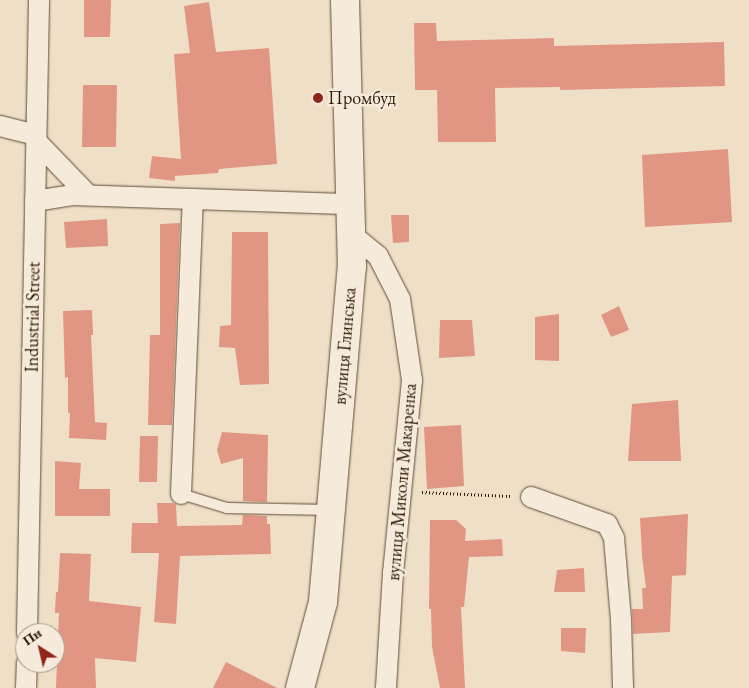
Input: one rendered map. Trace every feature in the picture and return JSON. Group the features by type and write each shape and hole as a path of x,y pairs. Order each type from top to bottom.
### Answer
{"main road":[{"name":"вулиця Глинська","path":"300,688 323,602 352,267 345,0"}],"street":[{"name":"Industrial Street","path":"27,623 38,0"},
{"path":"0,126 36,138 88,196"},
{"path":"35,201 74,195 350,204"},
{"path":"181,494 193,199"},
{"name":"вулиця Миколи Макаренка","path":"351,234 378,256 400,299 412,380 393,573 386,688"},
{"path":"531,497 607,524 614,538 621,620 623,688"},
{"path":"26,688 27,673"}],"lane":[{"path":"181,494 227,508 331,510"}],"path":[{"path":"401,491 531,497"}],"building":[{"path":"84,0 111,0 110,37 84,37"},
{"path":"209,2 216,52 269,48 277,164 219,169 218,173 175,176 175,181 149,178 152,156 181,159 174,54 190,53 184,6"},
{"path":"414,23 436,23 437,41 554,38 554,46 724,42 725,86 560,90 560,87 495,88 496,142 438,142 437,90 415,90"},
{"path":"83,85 117,85 116,147 82,147"},
{"path":"728,149 732,222 645,227 642,155"},
{"path":"391,215 409,215 409,242 393,243"},
{"path":"107,219 108,246 66,248 64,222"},
{"path":"180,223 172,425 148,425 150,335 160,335 160,224"},
{"path":"232,232 268,232 269,384 240,385 235,348 219,347 220,326 231,325"},
{"path":"619,306 629,330 611,337 601,315"},
{"path":"92,310 93,335 91,335 95,422 107,423 106,440 69,438 70,413 68,413 68,377 65,378 63,311"},
{"path":"559,314 559,361 535,360 535,317"},
{"path":"440,320 472,320 475,356 439,358"},
{"path":"678,400 681,461 628,461 632,404"},
{"path":"461,425 464,486 427,489 424,427"},
{"path":"222,432 268,435 267,502 243,501 243,458 221,464 217,450"},
{"path":"140,436 158,436 157,482 139,482"},
{"path":"55,461 81,463 79,489 110,489 110,516 55,516"},
{"path":"157,503 173,503 176,505 177,526 242,525 243,515 267,516 267,524 270,524 271,554 180,556 176,624 154,622 159,553 131,553 132,523 158,523"},
{"path":"688,514 686,575 672,576 670,632 633,634 632,609 643,609 642,588 646,588 640,518"},
{"path":"430,520 456,520 466,529 465,541 502,539 503,556 469,557 464,607 461,607 465,688 440,688 432,647 431,609 429,609"},
{"path":"60,553 91,554 89,601 141,607 136,662 95,658 96,688 56,688 57,673 65,673 65,623 59,623 59,613 55,613 56,592 58,592"},
{"path":"584,568 585,592 554,592 557,570"},
{"path":"561,628 586,628 585,653 561,651"},
{"path":"226,662 277,688 213,688"}],"place":[{"name":"Промбуд","path":"318,98"}]}
